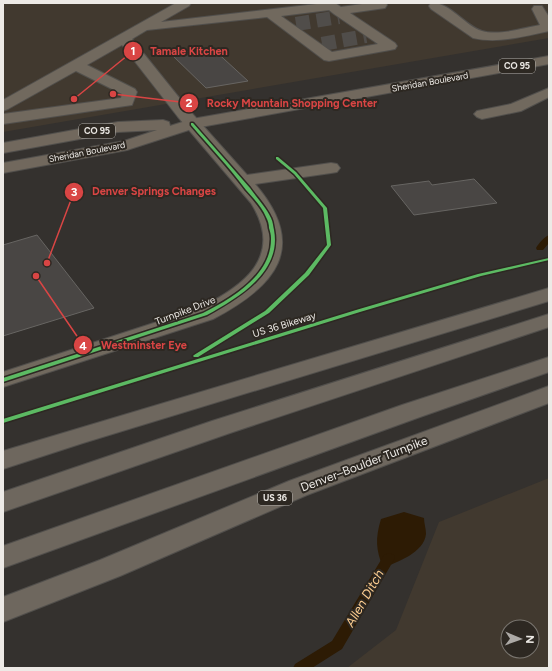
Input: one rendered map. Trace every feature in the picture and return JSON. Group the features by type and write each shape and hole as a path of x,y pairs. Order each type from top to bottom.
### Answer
{"highway":[{"path":"3,460 74,436 549,294"},
{"path":"3,502 221,427 549,320"},
{"path":"3,557 389,419 549,364"},
{"name":"Denver–Boulder Turnpike","path":"3,610 110,568 298,488 549,394"}],"main road":[{"name":"Sheridan Boulevard","path":"3,168 127,144 192,124 549,60"},
{"name":"Sheridan Boulevard","path":"3,148 118,127 192,124"}],"street":[{"path":"3,106 185,3"},
{"path":"354,24 381,5"},
{"path":"141,28 331,6 354,24 390,46 329,57 304,35 269,14"},
{"path":"435,6 478,35 501,36 548,27 538,9"},
{"name":"Turnpike Drive","path":"3,380 198,316 224,304 242,292 258,276 268,261 273,248 273,235 270,221 264,209 242,181 192,124 124,38"},
{"path":"3,119 127,102 130,92 76,65"},
{"path":"482,114 516,108 549,92"},
{"path":"242,181 331,168"}],"shaded area":[{"path":"3,3 549,3 549,38 3,132"},
{"path":"549,478 549,668 347,668 396,630 439,522"},
{"path":"404,512 424,518 426,534 424,541 415,552 409,556 383,568 377,544 381,519"}],"building":[{"path":"212,48 248,81 206,88 171,54"},
{"path":"474,179 497,203 414,215 391,186 429,181 432,185"},
{"path":"37,235 94,308 3,336 3,245"}],"waterway":[{"name":"Allen Ditch","path":"540,248 549,238"},
{"name":"Allen Ditch","path":"300,668 337,645 389,558"}],"tunnel":[{"path":"296,24 339,17"},
{"path":"322,44 366,36"}],"cycle path":[{"path":"3,380 205,314 232,299 245,289 265,266 271,253 273,238 270,221 267,214 260,203 192,124"},
{"name":"US 36 Bikeway","path":"196,356 267,312 307,274 329,245 325,208 295,173 277,158"},
{"name":"US 36 Bikeway","path":"3,421 358,311 480,275 549,259"}],"place":[{"name":"Rocky Mountain Shopping Center","path":"113,94"},
{"name":"Tamale Kitchen","path":"74,99"},
{"name":"Denver Springs Changes","path":"47,263"},
{"name":"Westminster Eye","path":"36,276"}]}
